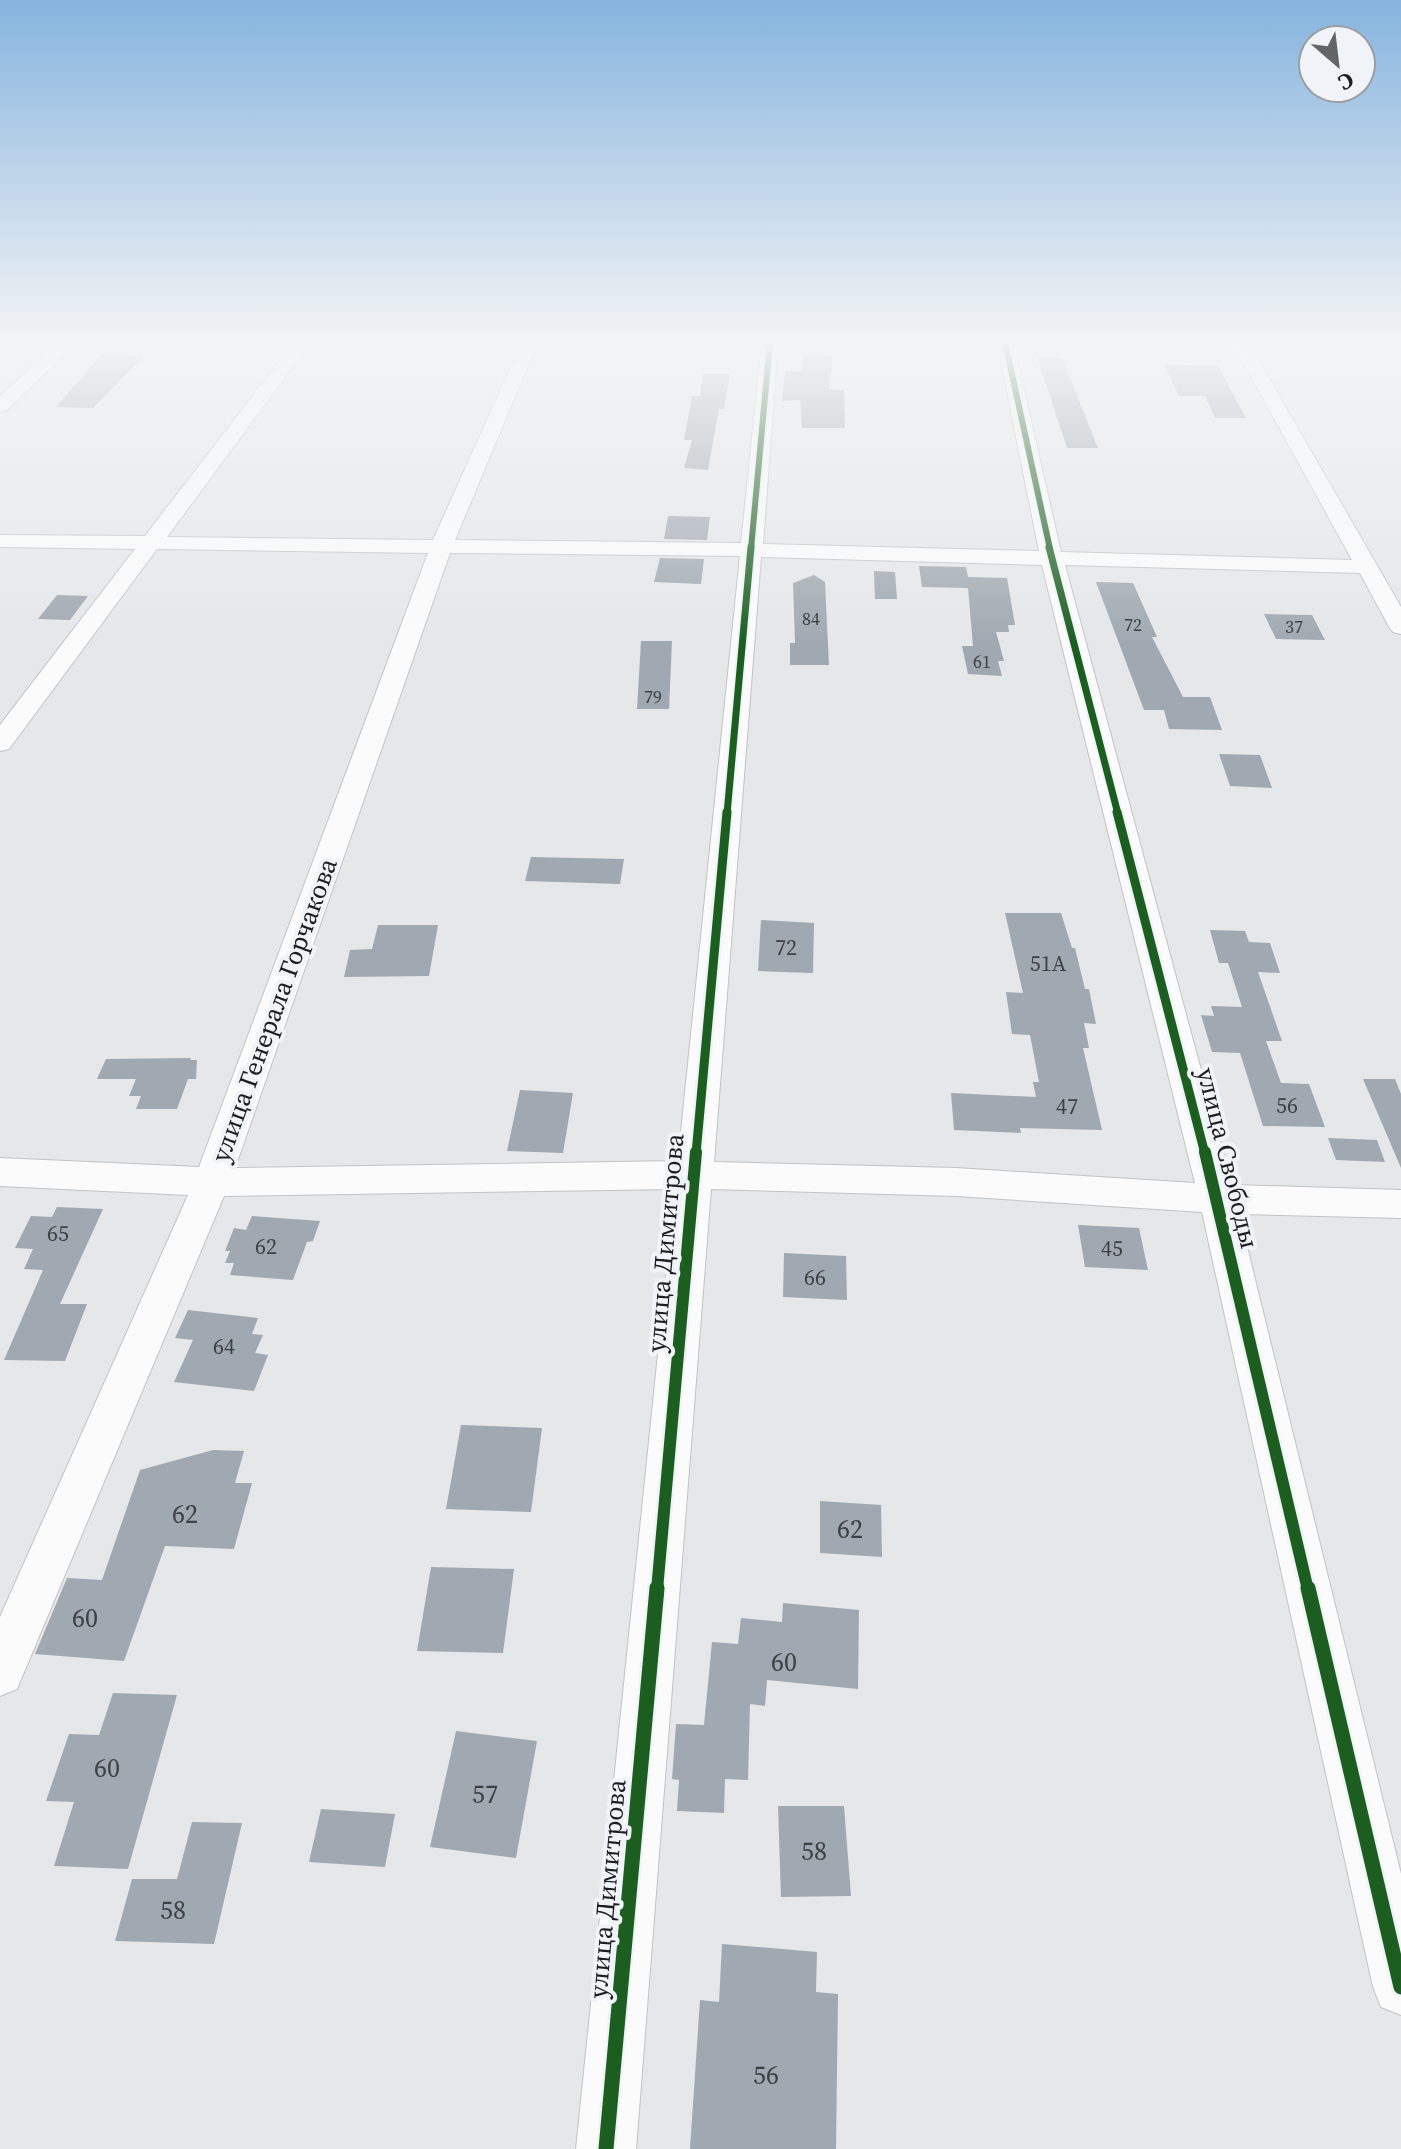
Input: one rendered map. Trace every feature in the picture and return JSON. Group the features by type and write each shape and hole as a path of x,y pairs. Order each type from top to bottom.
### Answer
{"street":[{"path":"0,743 226,442"},
{"name":"улица Генерала Горчакова","path":"0,1672 212,1182 440,549 486,442"},
{"name":"улица Димитрова","path":"606,2149 761,442"},
{"name":"улица Свободы","path":"1027,442 1052,559 1217,1199 1401,1987"},
{"path":"1297,442 1401,627"},
{"path":"0,541 440,549 752,550 1367,567"},
{"path":"0,1172 212,1182 693,1175 956,1182 1217,1199 1401,1204"}],"building":[{"path":"691,442 713,442 708,470 684,468"},
{"path":"1065,442 1096,442 1098,448 1067,448"},
{"path":"668,516 710,517 707,540 664,539"},
{"path":"660,558 704,559 701,584 654,582"},
{"path":"919,566 966,567 968,577 1007,578 1015,625 1008,625 1009,632 996,632 1004,661 998,661 1002,676 968,674 962,646 973,646 968,588 922,587"},
{"path":"874,571 895,572 897,599 875,599"},
{"path":"814,575 825,582 829,665 790,665 790,643 795,643 793,583"},
{"path":"1096,582 1133,583 1157,637 1152,637 1183,697 1210,697 1222,730 1169,729 1164,710 1144,710"},
{"path":"57,595 88,596 70,620 38,619"},
{"path":"1264,614 1312,615 1325,640 1276,639"},
{"path":"641,641 672,641 669,709 637,709"},
{"path":"1219,754 1260,755 1272,788 1230,786"},
{"path":"531,857 624,859 620,884 525,881"},
{"path":"1005,913 1061,913 1072,948 1075,948 1085,989 1089,989 1096,1024 1084,1023 1089,1048 1083,1048 1102,1130 1020,1128 1021,1133 954,1130 951,1093 1036,1097 1033,1082 1039,1082 1030,1035 1012,1034 1006,992 1023,993"},
{"path":"761,920 814,923 813,973 758,971"},
{"path":"378,925 438,925 429,976 344,977 350,950 372,949"},
{"path":"1210,930 1245,931 1249,942 1270,943 1280,973 1258,972 1282,1041 1266,1041 1281,1083 1309,1084 1325,1127 1263,1126 1240,1053 1212,1052 1201,1015 1214,1016 1211,1006 1242,1007 1228,963 1219,963"},
{"path":"106,1059 197,1060 196,1079 188,1079 177,1109 136,1109 141,1096 129,1096 136,1079 97,1079"},
{"path":"1363,1079 1395,1079 1401,1094 1401,1168"},
{"path":"520,1090 573,1093 563,1153 507,1151"},
{"path":"1328,1138 1377,1140 1385,1162 1336,1160"},
{"path":"57,1207 103,1209 60,1304 87,1304 65,1361 4,1360 43,1270 24,1269 33,1249 15,1248 31,1216 52,1217"},
{"path":"252,1216 320,1221 313,1241 307,1242 293,1280 230,1275 234,1263 225,1263 230,1251 225,1251 234,1228 246,1230"},
{"path":"1078,1225 1139,1228 1148,1270 1085,1267"},
{"path":"784,1253 846,1256 847,1300 783,1297"},
{"path":"188,1310 258,1318 252,1334 263,1335 255,1353 268,1355 254,1391 174,1382 193,1340 175,1338"},
{"path":"461,1425 542,1428 531,1512 446,1509"},
{"path":"213,1450 244,1451 235,1483 252,1483 234,1549 165,1546 124,1661 35,1654 67,1578 102,1580 140,1470"},
{"path":"820,1501 881,1505 882,1557 820,1553"},
{"path":"431,1567 514,1569 503,1653 417,1651"},
{"path":"783,1603 859,1610 858,1689 767,1680 765,1706 750,1704 748,1780 725,1779 724,1813 677,1811 679,1780 672,1779 676,1724 704,1725 712,1642 738,1644 741,1618 782,1622"},
{"path":"113,1693 177,1695 128,1869 54,1866 74,1802 46,1801 69,1734 99,1735"},
{"path":"456,1731 537,1741 516,1858 430,1847"},
{"path":"778,1806 844,1806 851,1896 781,1897"},
{"path":"321,1809 395,1814 385,1867 309,1862"},
{"path":"192,1822 242,1823 214,1944 115,1941 132,1879 177,1879"},
{"path":"722,1944 817,1952 816,1992 838,1994 836,2149 690,2149 700,2000 719,2002"}],"cycle path":[{"path":"606,2149 761,442"},
{"path":"1027,442 1052,559 1217,1199 1401,1987"}]}
